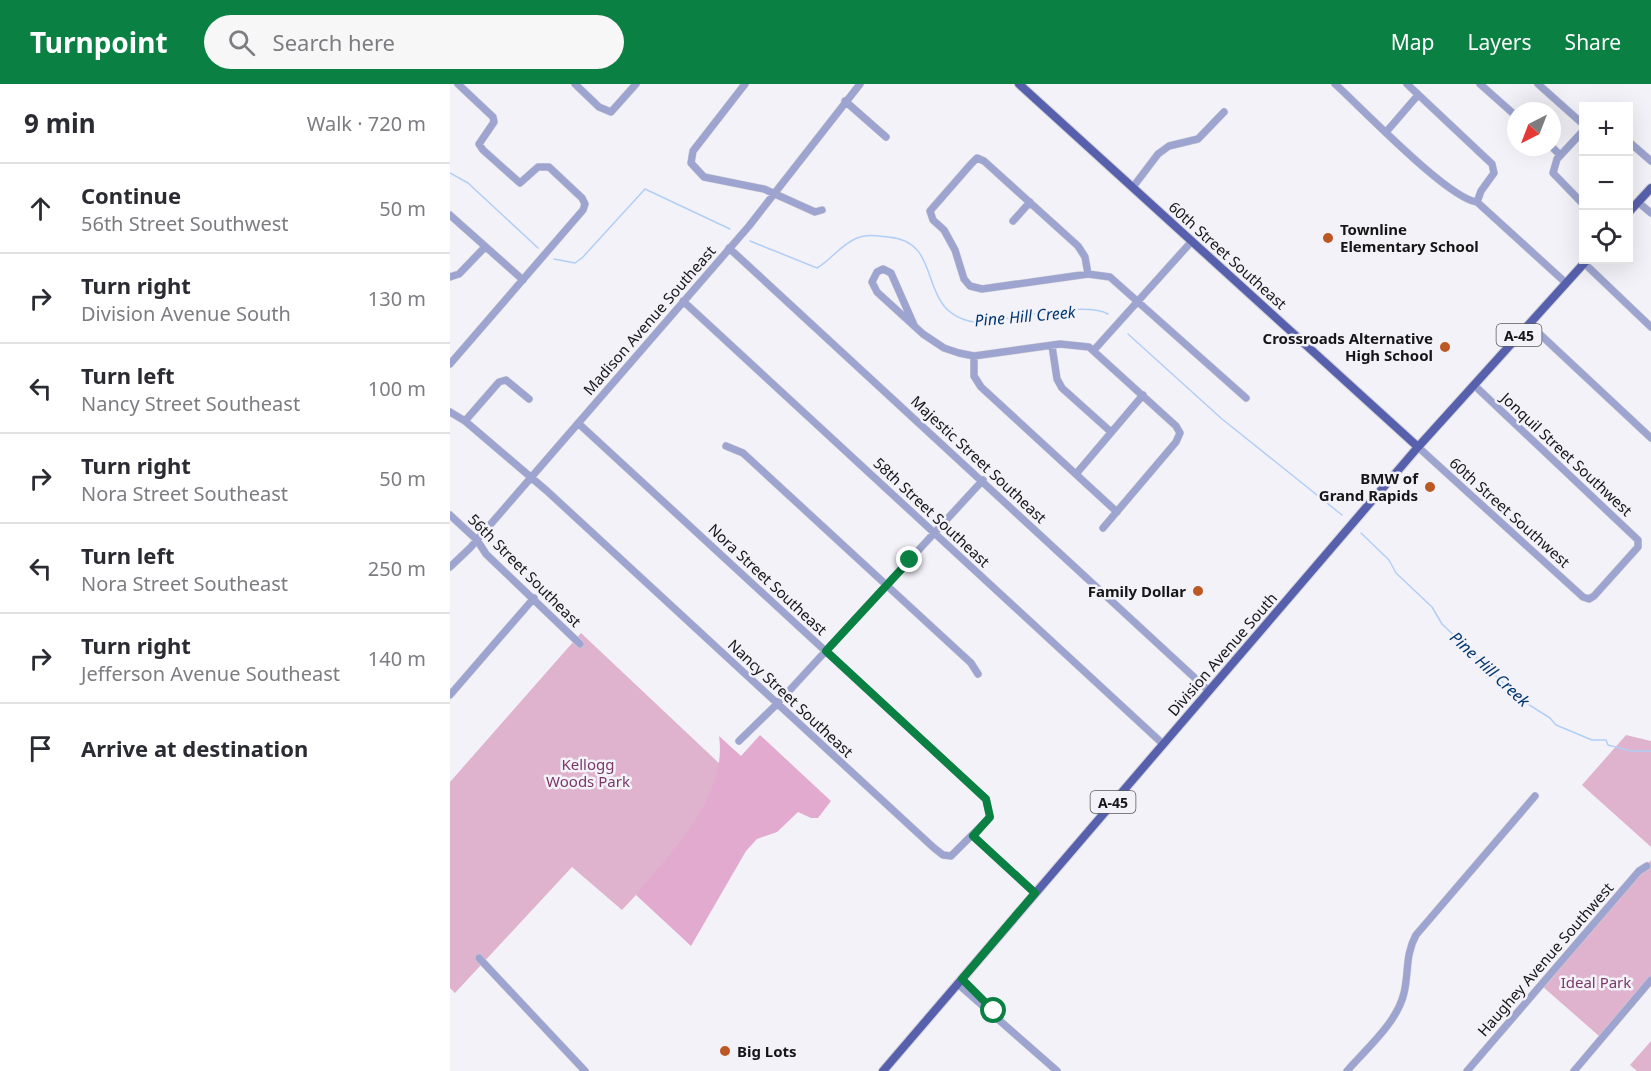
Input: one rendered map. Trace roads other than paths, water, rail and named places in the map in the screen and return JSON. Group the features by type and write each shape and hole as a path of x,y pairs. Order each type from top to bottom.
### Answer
{"main road":[{"name":"60th Street Southeast","path":"1019,84 1418,447"},
{"path":"1631,210 1651,188"},
{"name":"Division Avenue South","path":"883,1071 1418,447 1582,264"}],"street":[{"path":"450,364 583,210 585,204 582,198 549,167 538,167 520,183 483,150 479,144 494,122 493,117 458,84"},
{"path":"575,84 599,107 611,112 636,84"},
{"path":"745,84 699,143 691,163 699,174 711,179 750,184 774,192 815,212 822,210"},
{"name":"Madison Avenue Southeast","path":"450,567 477,540 729,248 860,84"},
{"path":"1335,84 1458,195 1477,202 1566,283"},
{"path":"1407,84 1492,165 1494,173 1481,191 1477,202"},
{"path":"1480,84 1507,108"},
{"path":"1538,84 1579,122"},
{"path":"1387,131 1419,95"},
{"path":"845,101 886,137"},
{"path":"1133,187 1158,154 1169,146 1198,139 1224,112"},
{"path":"1561,154 1579,133"},
{"path":"1633,145 1651,161"},
{"path":"1559,156 1554,164 1553,173 1579,200"},
{"path":"1088,274 1085,257 1078,246 984,161 977,158 930,211 950,239 964,279 970,286 982,289 1088,274 1110,277 1246,398"},
{"path":"1013,221 1030,202"},
{"path":"1638,202 1651,213"},
{"path":"450,215 523,280"},
{"path":"1094,350 1192,241"},
{"path":"450,277 459,274 484,247"},
{"name":"Majestic Street Southeast","path":"729,248 1209,691"},
{"path":"1588,264 1651,327"},
{"path":"914,325 891,273 883,269 877,272 873,278 873,286 914,325 945,348 974,356 1071,345 1094,350 1176,426 1180,433 1176,442 1103,528"},
{"name":"58th Street Southeast","path":"683,301 1163,744"},
{"path":"1529,324 1651,438"},
{"path":"1052,346 1057,379 1062,388 1111,432"},
{"path":"974,356 974,376 981,387 1117,512"},
{"path":"465,421 499,382 506,380 529,399"},
{"name":"Jonquil Street Southwest","path":"1474,385 1639,543 1638,547 1594,596 1589,599 1583,597"},
{"path":"1076,474 1143,395"},
{"name":"Nancy Street Southeast","path":"450,412 465,421 530,478 943,855 951,856 973,836"},
{"name":"Nora Street Southeast","path":"578,423 986,799 990,817 973,836"},
{"path":"726,446 743,453 971,663 978,674"},
{"name":"60th Street Southwest","path":"1418,447 1583,597"},
{"path":"739,741 777,704 983,480"},
{"name":"56th Street Southeast","path":"450,515 477,540 486,554 580,644"},
{"path":"450,695 534,598"},
{"path":"1347,1071 1400,1007 1404,993 1406,960 1416,935 1535,796"},
{"path":"973,836 1035,893"},
{"name":"Haughey Avenue Southwest","path":"1467,1071 1633,878 1647,866"},
{"path":"479,958 585,1071"},
{"path":"1574,1071 1651,980"},
{"path":"960,981 1057,1071"}],"waterway":[{"path":"450,173 468,183 538,248"},
{"path":"554,259 575,263 582,258 645,189 730,229"},
{"name":"Pine Hill Creek","path":"750,241 817,268 851,241 861,237 888,237 907,242 918,252 926,265 937,294 945,307 959,318 980,323 1065,310 1097,310 1108,314"},
{"name":"Pine Hill Creek","path":"1128,334 1222,419 1342,515"},
{"name":"Pine Hill Creek","path":"1361,533 1389,560 1396,573 1432,607 1442,624 1520,699 1550,718 1556,725 1592,740 1606,740 1608,745 1631,751 1651,751"}],"place":[{"name":"Townline Elementary School","path":"1328,238"},
{"name":"Crossroads Alternative High School","path":"1445,347"},
{"name":"BMW of Grand Rapids","path":"1430,487"},
{"name":"Family Dollar","path":"1198,591"},
{"name":"Big Lots","path":"725,1051"}],"park label":[{"name":"Kellogg Woods Park","path":"588,772"},
{"name":"Ideal Park","path":"1596,982"}]}
